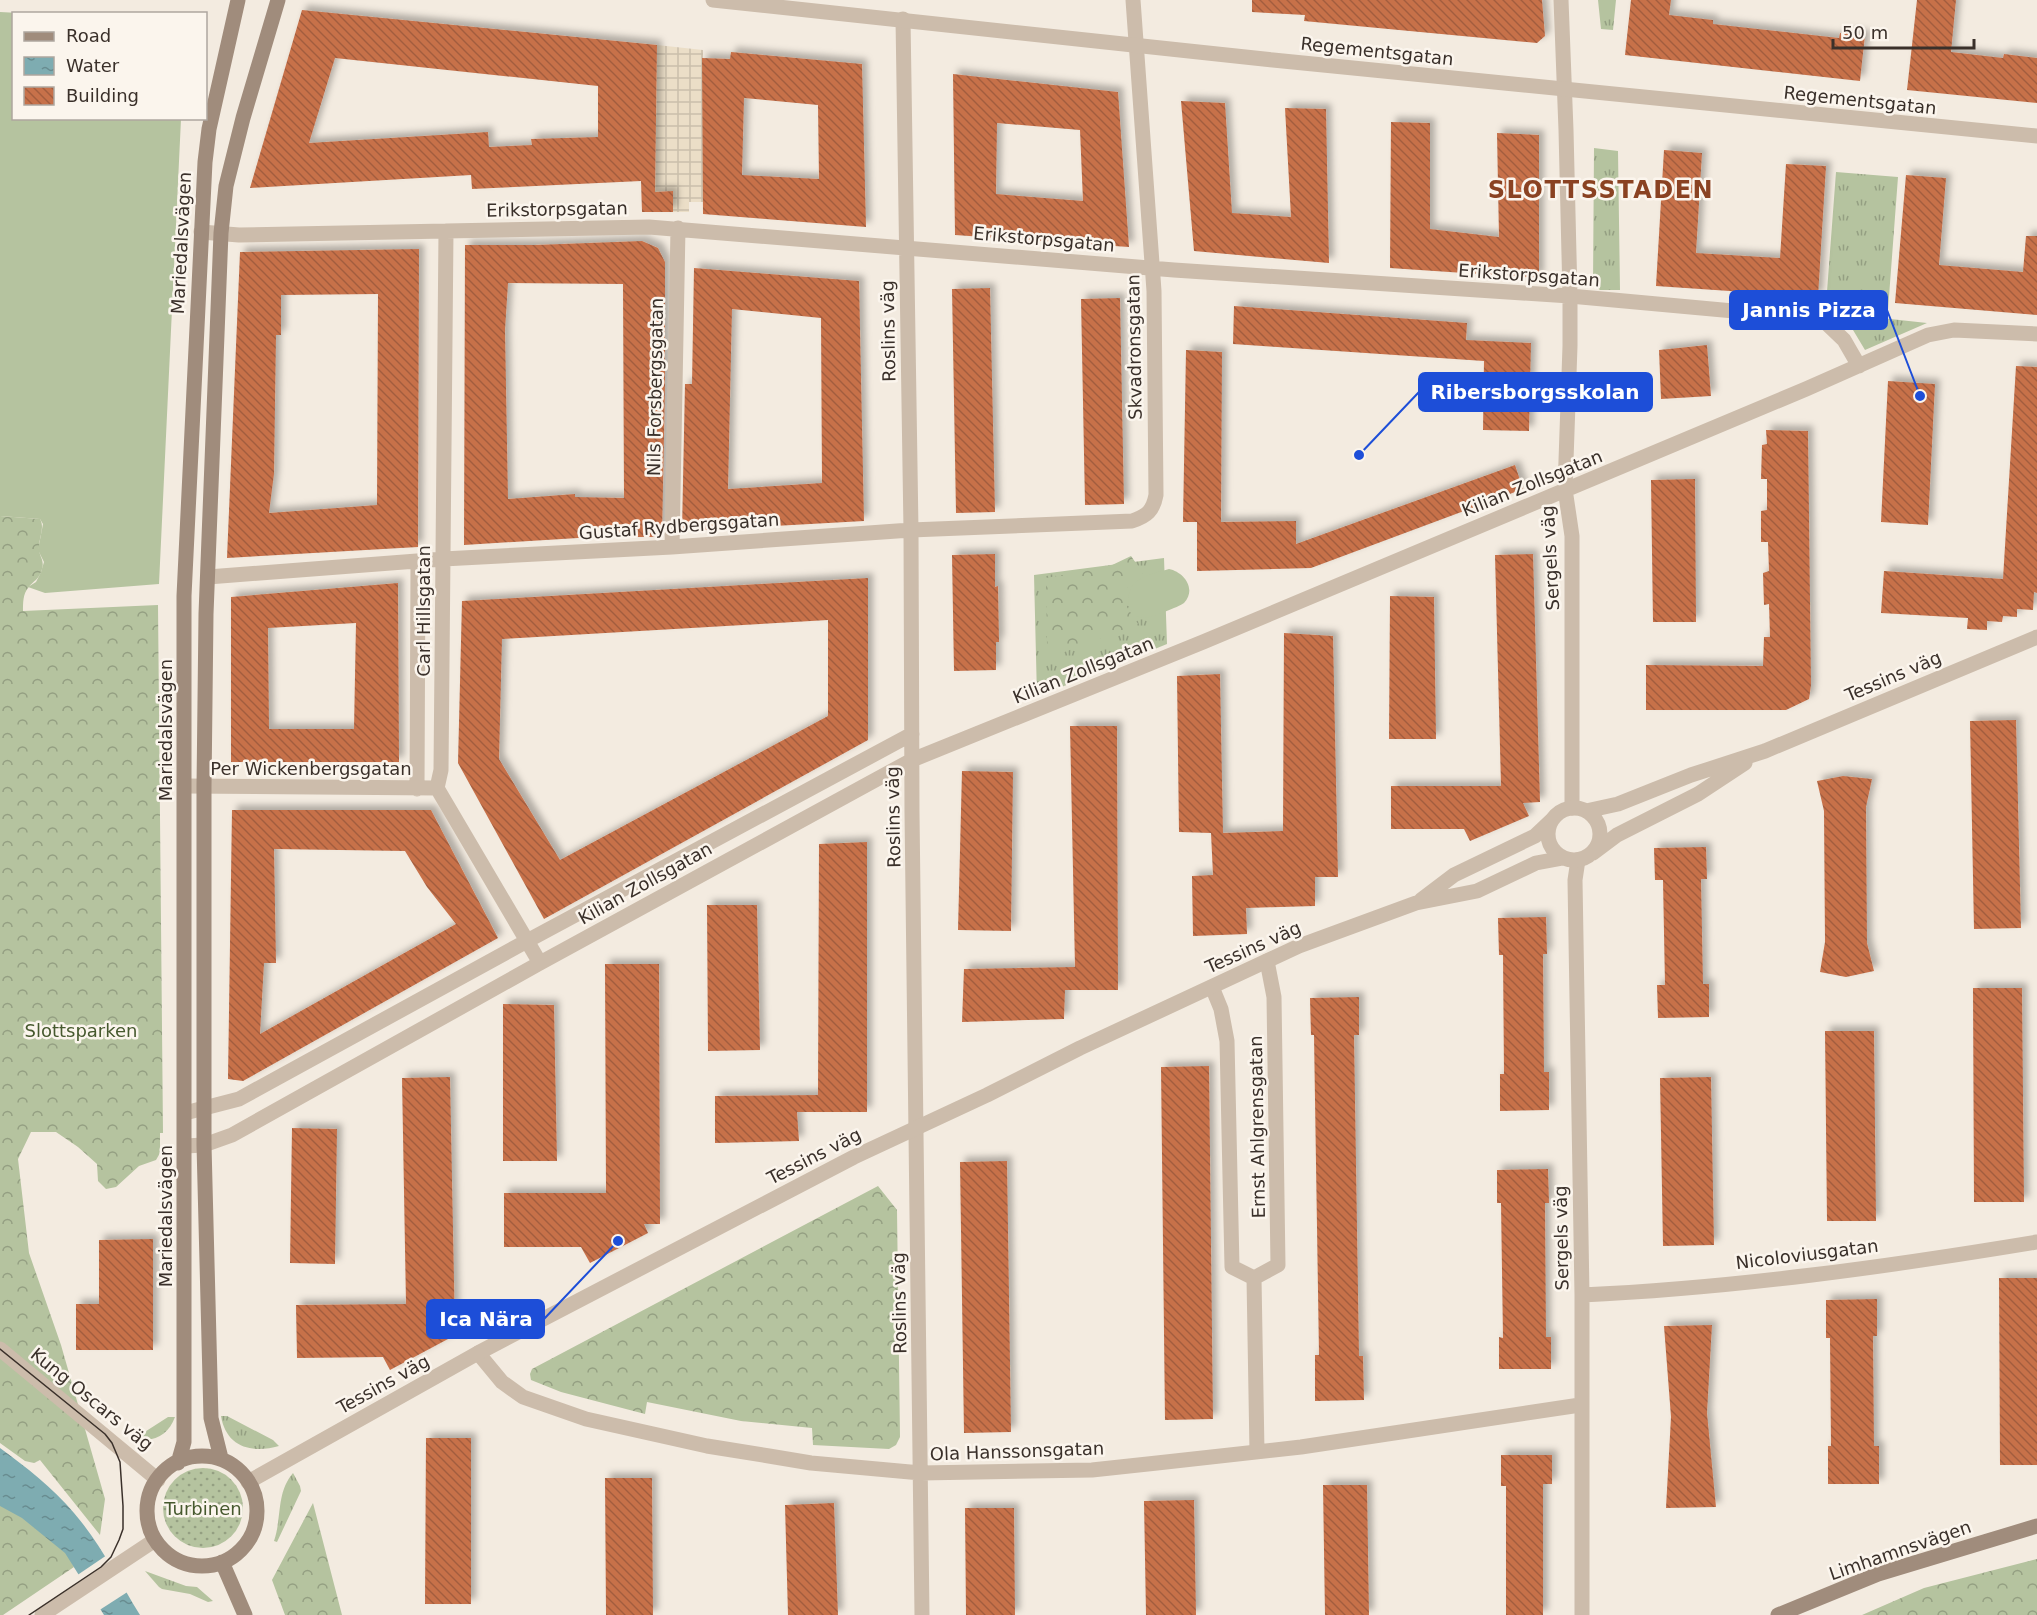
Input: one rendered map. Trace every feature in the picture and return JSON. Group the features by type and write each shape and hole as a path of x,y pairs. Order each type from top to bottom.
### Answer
{"main road":[{"name":"Mariedalsvägen","path":"178,1462 184,1442 185,560 205,162 209,129 238,0"},
{"path":"220,1458 211,1418 204,1145 204,787 208,577 221,233 226,186 243,118 278,0"},
{"path":"205,1455 220,1458 242,1473 256,1497 256,1526 244,1546 222,1562 193,1565 177,1560 155,1540 150,1530 148,1505 158,1480 164,1471 189,1458 205,1455"},
{"name":"Limhamnsvägen","path":"1778,1615 1878,1574 2037,1526"},
{"path":"222,1562 245,1615"}],"street":[{"name":"Regementsgatan","path":"713,0 797,4 903,19 1137,45 1564,90 2037,136"},
{"name":"Skvadronsgatan","path":"1133,0 1152,268 1156,495 1150,512"},
{"name":"Sergels väg","path":"1561,0 1570,296 1565,489 1572,536 1579,810"},
{"name":"Roslins väg","path":"903,19 911,530 922,1615"},
{"name":"Erikstorpsgatan","path":"201,232 239,235 649,226 1152,268 1570,296 1822,319 1844,340 1859,366"},
{"name":"Nils Forsbergsgatan","path":"672,547 678,228"},
{"name":"Carl Hillsgatan","path":"437,788 441,770 446,231"},
{"name":"Kilian Zollsgatan","path":"185,1146 204,1145 241,1130 540,963 912,760 1203,642 1859,366 1928,334 1954,330 2037,334"},
{"name":"Gustaf Rydbergsgatan","path":"208,577 442,559 672,547 911,530 1132,521 1150,512"},
{"name":"Carl Hillsgatan","path":"417,789 418,561"},
{"name":"Tessins väg","path":"1416,903 1454,875 1535,836 1558,814 1618,804 1691,775 1765,751 2037,637"},
{"name":"Kilian Zollsgatan","path":"185,1113 239,1099 526,941 912,734"},
{"name":"Tessins väg","path":"248,1482 478,1353 916,1127 1299,946 1416,903 1477,891 1536,863 1570,859 1593,853 1617,835 1698,794 1765,751"},
{"name":"Per Wickenbergsgatan","path":"185,786 437,788"},
{"path":"437,788 540,963"},
{"path":"1579,810 1594,817 1599,825 1601,835 1599,844 1593,853"},
{"path":"1553,819 1548,836 1551,845 1570,859"},
{"name":"Sergels väg","path":"1570,859 1575,880 1582,1295 1580,1405 1582,1615"},
{"name":"Ernst Ahlgrensgatan","path":"1212,987 1221,1009 1227,1041 1232,1267 1254,1278 1278,1265 1274,998 1267,961"},
{"name":"Nicoloviusgatan","path":"1582,1295 1809,1276 2037,1242"},
{"path":"1254,1278 1257,1452"},
{"name":"Kung Oscars väg","path":"0,1349 158,1480"},
{"name":"Ola Hanssonsgatan","path":"478,1353 501,1382 523,1398 586,1419 707,1446 811,1463 921,1473 1092,1470 1257,1452 1580,1405"},
{"path":"42,1615 155,1540"}],"green space":[{"path":"1598,0 1616,0 1613,30 1601,29"},
{"path":"0,12 12,13 12,120 181,120 159,584 45,593 28,587 36,582 44,562 38,550 43,524 40,519 0,516"},
{"path":"1594,148 1618,151 1620,290 1600,290 1593,284"},
{"path":"1836,172 1898,177 1888,310 1826,305"},
{"path":"1863,316 1927,323 1865,350 1853,330"},
{"name":"Slottsparken","path":"0,516 40,519 41,522 39,550 43,566 25,593 23,611 158,605 163,1133 160,1133 160,1153 156,1160 139,1166 116,1187 106,1189 98,1181 97,1164 56,1132 31,1132 18,1159 29,1253 61,1345 105,1499 100,1535 40,1460 34,1463 25,1461 0,1443"},
{"path":"1131,556 1143,573 1128,585 1123,601 1138,624 1062,653 1047,644 1046,578 1108,567"},
{"path":"1164,558 1167,644 1037,697 1034,575"},
{"path":"1169,569 1184,577 1189,587 1188,598 1177,607 1145,618 1134,614 1128,599 1131,587 1151,574"},
{"path":"878,1186 897,1210 900,1437 896,1445 889,1449 813,1445 812,1428 741,1421 647,1402 645,1414 561,1392 531,1380 532,1369"},
{"path":"221,1416 227,1416 273,1440 279,1446 259,1449 242,1446 228,1435"},
{"path":"168,1417 175,1417 166,1432 157,1438 139,1439 140,1435"},
{"name":"Turbinen","path":"203,1468 218,1471 231,1480 240,1493 243,1508 240,1523 231,1536 218,1545 203,1548 188,1545 175,1536 166,1523 163,1508 166,1493 175,1480 188,1471"},
{"path":"293,1473 301,1491 277,1542 274,1541 282,1497"},
{"path":"0,1501 62,1543 74,1567 3,1615 0,1615"},
{"path":"313,1503 342,1615 285,1615 272,1580"},
{"path":"2037,1559 2037,1615 1862,1615 1924,1588"},
{"path":"145,1571 186,1586 197,1587 213,1601 208,1602 190,1594 162,1589"}],"shaded area":[{"path":"657,45 703,50 703,202 689,202 689,212 673,212 673,191 655,192"}],"water":[{"path":"0,1448 39,1478 74,1513 101,1549 140,1615 104,1615 65,1553 22,1518 0,1506"}],"pier":[{"path":"107,1555 129,1591 98,1611 76,1576"}],"building":[{"path":"1252,0 1542,0 1545,36 1537,43 1304,21 1305,15 1252,12"},
{"path":"1631,0 1671,0 1669,15 1713,20 1713,24 1839,38 1840,33 1865,35 1860,81 1625,55"},
{"path":"1917,0 1956,0 1951,52 2003,58 2004,54 2037,58 2037,103 1907,90"},
{"path":"302,10 657,45 655,192 673,191 673,212 642,212 641,181 472,189 471,175 250,188","holes":["335,58 598,86 598,137 531,139 532,145 489,147 488,132 309,143"]},
{"path":"731,52 862,64 866,227 703,214 702,58 730,59","holes":["744,98 818,105 819,179 742,175"]},
{"path":"953,74 1118,92 1129,247 955,235","holes":["997,123 1080,130 1083,201 996,194"]},
{"path":"1181,101 1225,103 1232,213 1291,217 1285,108 1326,109 1329,263 1194,251"},
{"path":"1391,122 1430,123 1430,229 1499,237 1497,133 1539,135 1539,278 1390,268"},
{"path":"1664,150 1702,153 1696,253 1780,258 1786,164 1826,166 1818,297 1656,286"},
{"path":"1906,175 1946,178 1939,265 2023,272 2026,236 2037,236 2037,315 1895,303"},
{"path":"642,241 658,248 665,262 662,537 594,537 464,545 465,245","holes":["508,283 623,284 624,498 575,497 575,494 508,499 505,330"]},
{"path":"419,249 418,547 227,558 240,252","holes":["378,294 377,505 269,513 274,474 276,335 281,335 281,295"]},
{"path":"694,268 859,281 864,521 682,531 685,384 692,384","holes":["732,309 821,318 822,483 728,489"]},
{"path":"990,288 995,512 956,513 952,289"},
{"path":"1120,298 1124,504 1085,505 1081,299"},
{"path":"1234,306 1467,323 1466,340 1531,343 1529,431 1483,430 1484,361 1233,344"},
{"path":"1707,345 1711,396 1661,399 1659,350"},
{"path":"1186,350 1222,352 1221,522 1296,521 1296,544 1515,465 1523,489 1311,568 1197,571 1197,522 1183,522"},
{"path":"2016,366 2037,367 2037,593 2034,592 2033,610 2017,609 2017,617 2003,616 2002,622 1987,621 1987,630 1967,629 1968,618 1881,613 1884,571 2003,579"},
{"path":"1888,381 1935,384 1928,525 1881,522"},
{"path":"1766,430 1808,431 1811,685 1809,699 1786,710 1646,710 1646,665 1763,666 1764,637 1770,637 1769,604 1764,605 1763,573 1769,571 1768,542 1761,542 1761,511 1767,510 1767,479 1761,479 1762,445 1767,444"},
{"path":"1695,479 1696,622 1653,622 1651,480"},
{"path":"995,554 999,642 996,642 996,670 954,671 952,555"},
{"path":"1533,554 1540,802 1523,803 1529,816 1470,841 1464,829 1391,829 1391,786 1501,786 1495,555"},
{"path":"868,578 868,740 544,919 458,763 462,601","holes":["828,620 828,716 560,860 499,759 502,639"]},
{"path":"398,583 399,762 231,762 231,597","holes":["356,623 354,729 269,729 268,628"]},
{"path":"1390,596 1434,597 1436,739 1389,739"},
{"path":"1284,633 1333,636 1338,877 1315,877 1315,906 1246,908 1247,934 1193,936 1192,876 1213,875 1211,833 1179,832 1177,676 1220,674 1223,833 1283,831"},
{"path":"2016,720 2021,928 1974,929 1970,721"},
{"path":"1070,726 1117,726 1118,990 1065,990 1064,1019 962,1022 964,969 1075,967"},
{"path":"962,771 1013,772 1011,931 958,930"},
{"path":"1843,776 1872,779 1866,807 1867,943 1874,971 1846,977 1820,972 1825,942 1824,811 1817,781"},
{"path":"232,810 431,810 498,938 243,1081 228,1079","holes":["274,849 405,851 427,887 456,924 260,1034 264,963 276,963"]},
{"path":"867,842 867,1112 797,1112 799,1141 715,1143 715,1096 818,1095 819,844"},
{"path":"1706,847 1707,879 1701,879 1703,984 1709,984 1709,1017 1658,1018 1657,985 1665,985 1663,880 1655,880 1654,848"},
{"path":"707,905 757,905 760,1050 708,1051"},
{"path":"1546,917 1547,954 1543,954 1544,1072 1549,1072 1549,1110 1500,1111 1500,1074 1504,1074 1503,955 1499,955 1498,918"},
{"path":"605,964 659,964 660,1224 644,1224 648,1233 590,1263 581,1247 504,1247 504,1193 606,1193"},
{"path":"1973,988 2022,988 2024,1202 1974,1202"},
{"path":"1359,997 1359,1035 1354,1035 1359,1356 1363,1356 1364,1400 1315,1401 1315,1355 1319,1355 1314,1035 1311,1035 1310,998"},
{"path":"503,1004 554,1005 557,1161 503,1161"},
{"path":"1825,1031 1874,1031 1876,1221 1827,1221"},
{"path":"1209,1066 1213,1419 1165,1420 1161,1067"},
{"path":"450,1077 455,1331 447,1331 448,1339 390,1370 383,1357 297,1358 296,1305 406,1304 402,1078"},
{"path":"1711,1077 1714,1245 1663,1246 1660,1078"},
{"path":"292,1128 337,1129 335,1264 290,1263"},
{"path":"1007,1161 1011,1432 964,1433 960,1162"},
{"path":"1548,1169 1549,1203 1545,1203 1546,1337 1551,1337 1551,1369 1499,1369 1499,1337 1503,1338 1501,1203 1497,1203 1497,1170"},
{"path":"153,1239 153,1350 76,1350 76,1304 99,1304 99,1240"},
{"path":"1999,1278 2037,1278 2037,1465 2000,1465"},
{"path":"1877,1299 1877,1336 1873,1336 1874,1446 1879,1446 1879,1484 1828,1484 1828,1446 1831,1446 1830,1338 1826,1338 1826,1300"},
{"path":"1712,1325 1707,1413 1716,1507 1666,1508 1671,1417 1664,1326"},
{"path":"426,1438 471,1438 471,1604 425,1604"},
{"path":"1501,1455 1552,1455 1552,1484 1543,1484 1543,1615 1506,1615 1506,1486 1501,1486"},
{"path":"605,1478 652,1478 653,1615 606,1615"},
{"path":"1323,1485 1367,1485 1369,1615 1325,1615"},
{"path":"1194,1500 1196,1615 1146,1615 1144,1501"},
{"path":"834,1503 838,1615 788,1615 785,1505"},
{"path":"965,1508 1014,1508 1015,1615 966,1615"}],"tram line":[{"path":"0,1349 105,1434 112,1443 120,1462 123,1529 111,1557 101,1567 29,1615"}],"place":[{"name":"Jannis Pizza","path":"1920,396"},
{"name":"Ribersborgsskolan","path":"1359,455"},
{"name":"Ica Nära","path":"618,1241"}],"district":[{"name":"SLOTTSSTADEN","path":"1601,190"}]}
